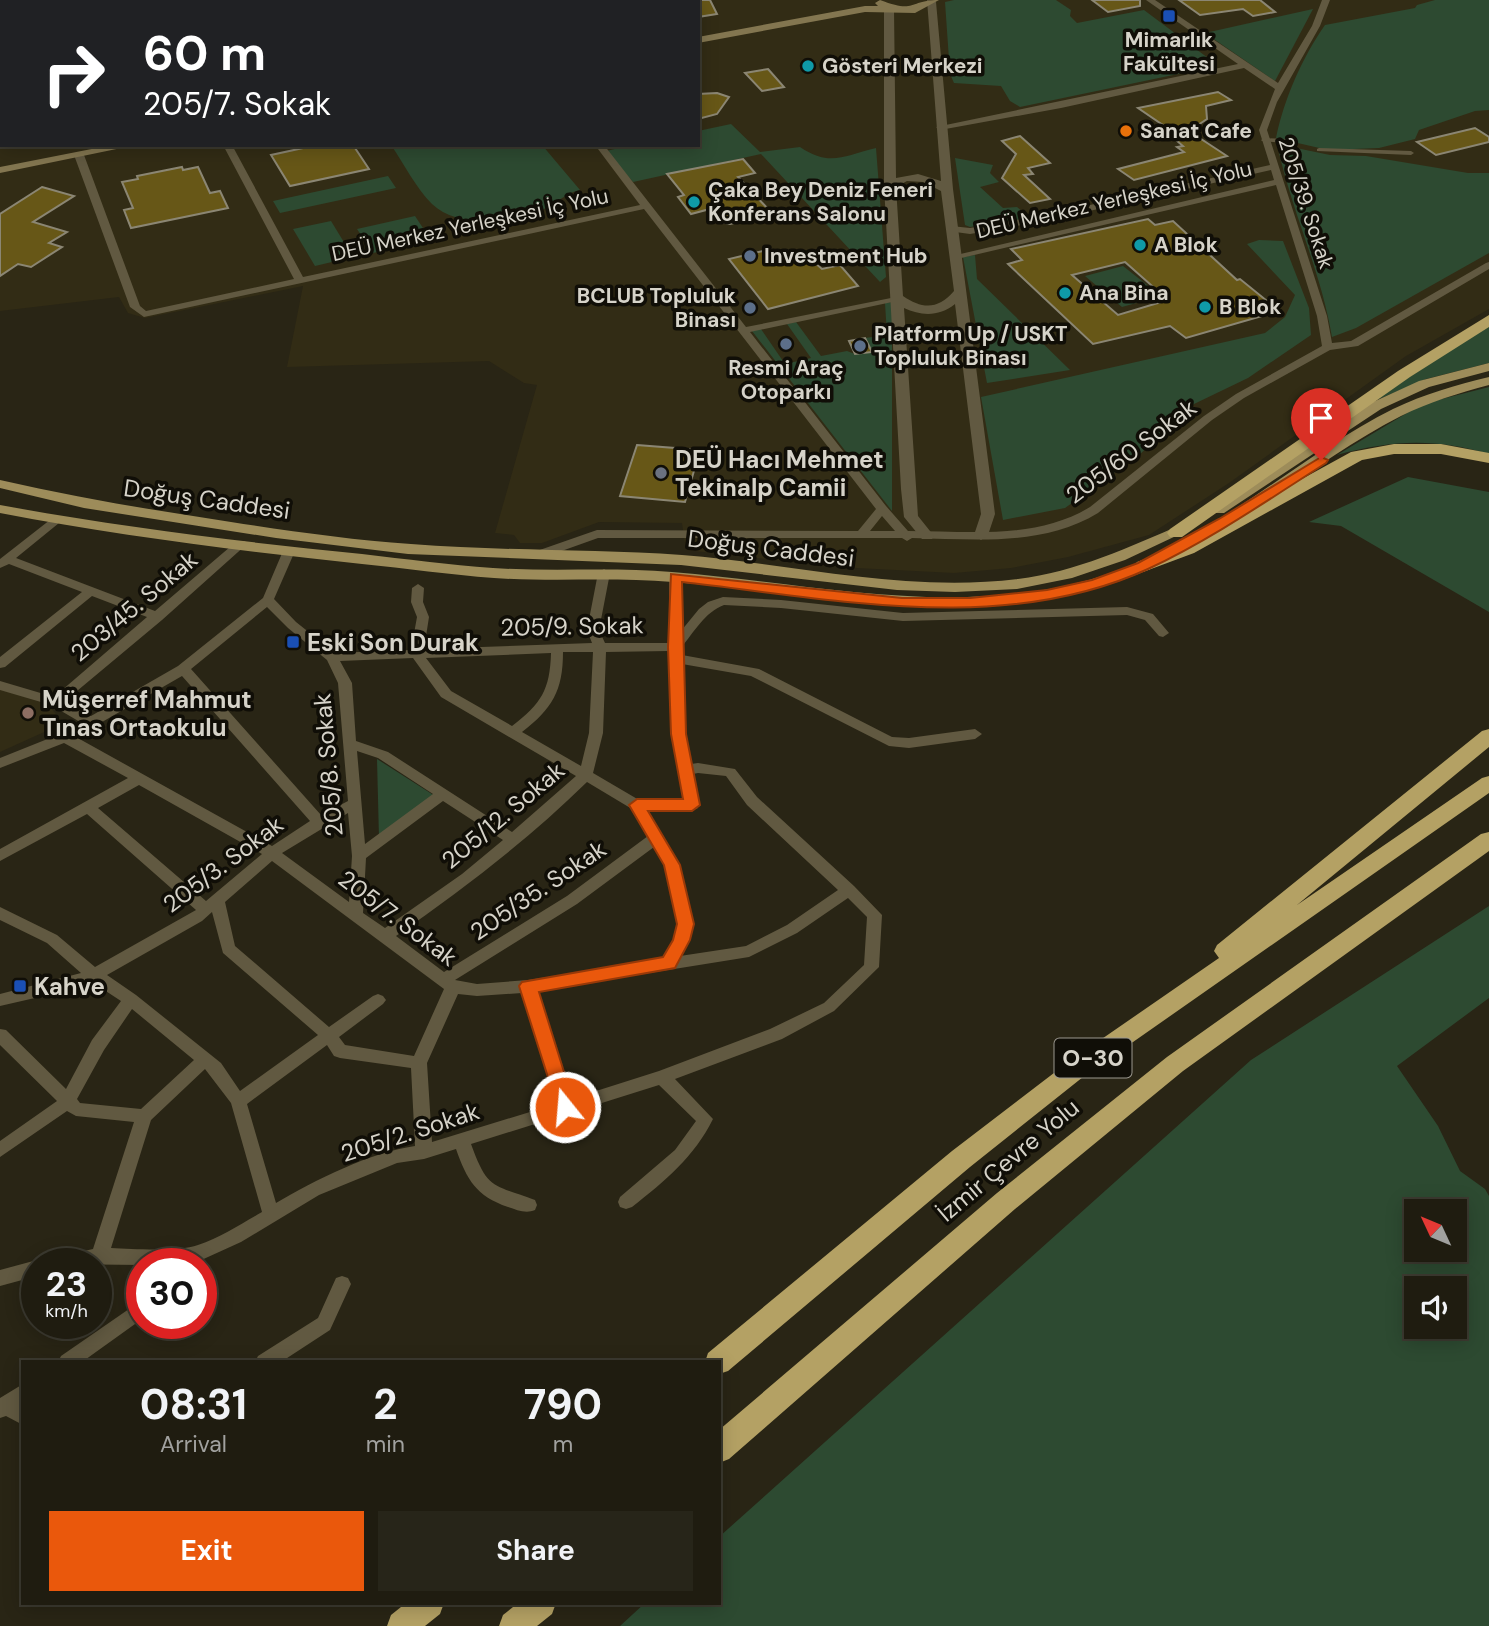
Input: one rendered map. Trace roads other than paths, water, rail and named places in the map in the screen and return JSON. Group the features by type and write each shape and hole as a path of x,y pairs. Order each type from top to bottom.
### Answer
{"highway":[{"path":"1176,533 1404,374 1489,320"},
{"path":"1143,566 1188,549 1357,456 1394,449 1441,449 1489,458"},
{"path":"1075,1070 1356,846 1489,736"},
{"name":"İzmir Çevre Yolu","path":"720,1360 961,1159 1075,1070 1489,783"},
{"name":"İzmir Çevre Yolu","path":"721,1447 1006,1201 1175,1064 1489,840"},
{"path":"1388,914 1489,855"},
{"path":"402,1626 427,1605"},
{"path":"514,1626 539,1605"}],"main road":[{"path":"700,33 863,0"},
{"path":"878,0 889,9"},
{"path":"700,40 865,9 912,11 925,8 932,1"},
{"path":"0,161 112,147"},
{"path":"0,170 83,150"},
{"name":"Doğuş Caddesi","path":"0,484 84,504 276,533 408,549 681,560 886,584 955,587 1017,584 1067,575 1119,558 1176,533 1221,509 1376,406 1424,384 1489,368"},
{"name":"Doğuş Caddesi","path":"2,512 122,531 514,574 604,573 676,577 902,602 970,603 1047,595 1096,583 1143,566 1224,522 1387,417 1434,396 1489,381"}],"street":[{"path":"1150,0 1279,88"},
{"name":"205/39. Sokak","path":"1326,0 1318,23 1266,115 1264,140 1322,316 1327,347"},
{"path":"932,1 940,127 951,229 957,256 988,514 981,536"},
{"path":"889,9 890,186 911,517 927,536"},
{"path":"940,127 1061,105 1244,65"},
{"path":"1264,140 1285,141"},
{"path":"228,147 300,281"},
{"path":"601,147 882,509 907,537"},
{"name":"DEÜ Merkez Yerleşkesi İç Yolu","path":"83,150 135,307 139,312 150,314 647,206"},
{"path":"1319,150 1411,153"},
{"name":"DEÜ Merkez Yerleşkesi İç Yolu","path":"951,229 970,231 1045,218 1274,167"},
{"path":"890,186 899,178 919,176 933,180 947,189"},
{"name":"DEÜ Merkez Yerleşkesi İç Yolu","path":"957,256 1279,182"},
{"name":"205/60 Sokak","path":"530,556 597,534 907,537 1018,535 1047,530 1076,521 1094,510 1208,418 1327,347 1354,344 1489,265"},
{"path":"897,298 910,309 925,311 941,309 951,303 961,290"},
{"path":"745,330 897,298"},
{"path":"860,536 882,509"},
{"path":"4,562 55,520"},
{"name":"203/45. Sokak","path":"56,702 242,544"},
{"path":"569,545 570,553 586,558"},
{"path":"0,763 65,737 183,669 268,600 289,551"},
{"path":"4,562 158,617"},
{"name":"205/12. Sokak","path":"385,936 467,878 585,776 597,733 600,647 593,630 604,573"},
{"path":"637,805 692,805 679,734 675,653 676,577"},
{"path":"418,588 417,602 423,617 417,654 446,694 637,805 672,865 685,924 681,940 669,963"},
{"path":"0,664 90,592"},
{"name":"205/8. Sokak","path":"268,600 292,625 332,657 345,683 359,856 356,915"},
{"name":"205/9. Sokak","path":"332,657 600,647 675,653 712,605 741,601 903,617 1127,611 1149,617 1163,633"},
{"path":"512,733 540,712 558,680 557,648"},
{"path":"675,653 754,672 888,741 909,743 975,734"},
{"path":"183,669 318,822"},
{"path":"0,685 56,702 90,722"},
{"name":"205/7. Sokak","path":"65,737 272,853 448,983 477,990 528,986 749,951 792,929 849,890"},
{"path":"351,744 383,755 513,840"},
{"path":"686,770 698,768 730,772 752,801 849,890"},
{"path":"0,856 138,779"},
{"path":"359,856 443,794"},
{"name":"205/3. Sokak","path":"0,1000 94,975 211,905 272,853 318,822 355,803"},
{"path":"88,807 211,905 228,949 329,1037 340,1051 419,1063"},
{"name":"205/35. Sokak","path":"448,983 572,900 657,837"},
{"name":"205/2. Sokak","path":"214,1248 313,1190 396,1156 424,1152 662,1077 776,1034 829,1007 871,967 875,915 849,890"},
{"path":"0,914 52,939 94,975 131,999 215,1068 238,1101 271,1215"},
{"path":"424,1152 419,1063 448,983"},
{"path":"528,986 565,1107"},
{"path":"0,1150 66,1103 98,1045 131,999"},
{"path":"238,1101 378,1000"},
{"path":"0,1035 66,1103 76,1109 144,1116"},
{"path":"102,1248 144,1116 205,1060"},
{"path":"626,1202 674,1164 701,1129 705,1118 662,1077"},
{"path":"461,1139 476,1180 504,1200 529,1205"},
{"path":"0,1278 21,1272"},
{"path":"267,1360 324,1324 342,1284"},
{"path":"70,1360 126,1320"},
{"path":"2,1407 21,1394"},
{"path":"2,1407 21,1415"}],"place":[{"name":"Mimarlık Fakültesi","path":"1169,16"},
{"name":"Gösteri Merkezi","path":"808,66"},
{"name":"Sanat Cafe","path":"1126,131"},
{"name":"Çaka Bey Deniz Feneri Konferans Salonu","path":"694,202"},
{"name":"A Blok","path":"1140,245"},
{"name":"Investment Hub","path":"750,256"},
{"name":"Ana Bina","path":"1065,293"},
{"name":"B Blok","path":"1205,307"},
{"name":"BCLUB Topluluk Binası","path":"750,308"},
{"name":"Resmi Araç Otoparkı","path":"786,344"},
{"name":"Platform Up / USKT Topluluk Binası","path":"860,346"},
{"name":"DEÜ Hacı Mehmet Tekinalp Camii","path":"661,473"},
{"name":"Eski Son Durak","path":"293,642"},
{"name":"Müşerref Mahmut Tınas Ortaokulu","path":"28,713"},
{"name":"Kahve","path":"20,986"}]}
